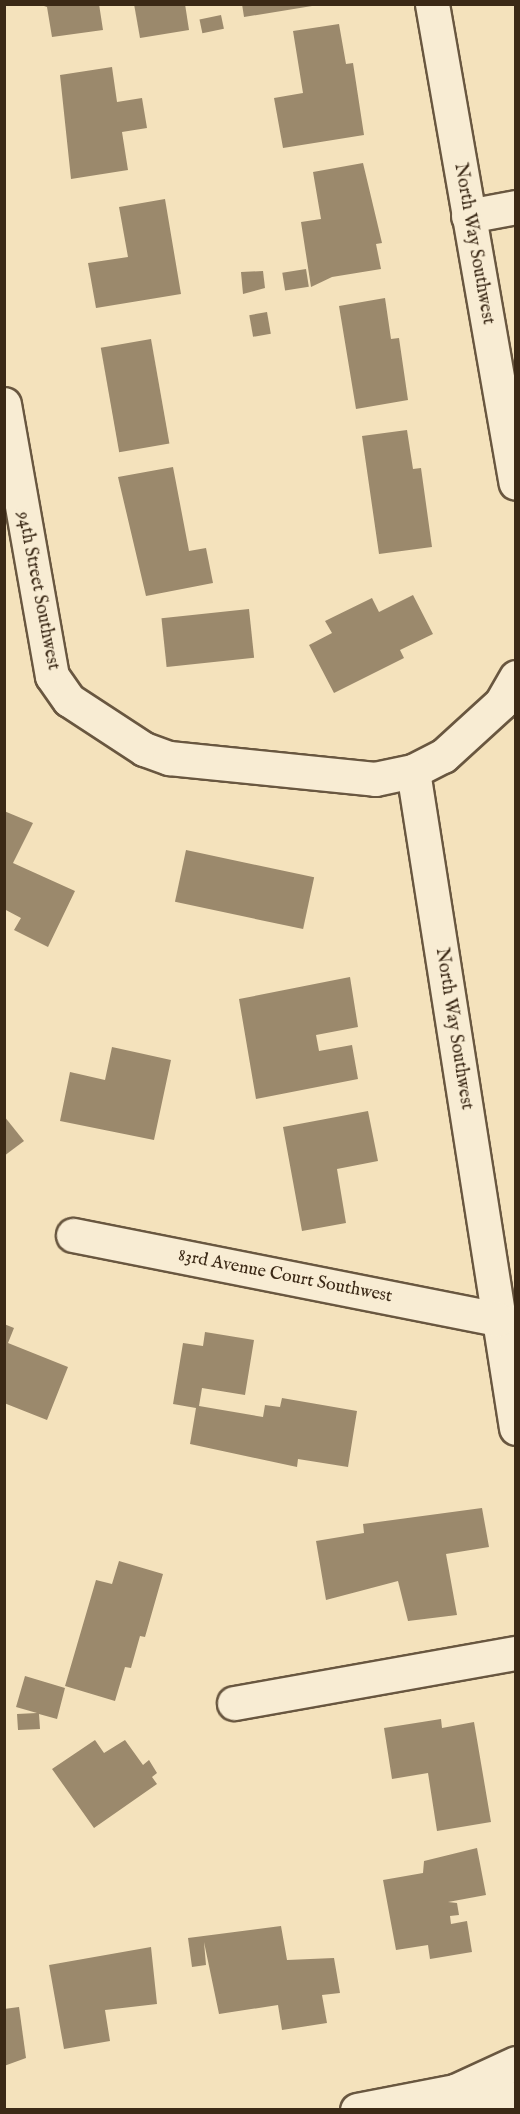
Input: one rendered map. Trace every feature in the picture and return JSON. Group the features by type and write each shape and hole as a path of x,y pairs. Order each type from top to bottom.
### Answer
{"street":[{"name":"North Way Southwest","path":"432,4 516,483"},
{"path":"468,216 516,207"},
{"name":"94th Street Southwest","path":"4,404 45,646 52,676 69,700 144,749 169,758 335,778 375,779 413,771"},
{"path":"413,771 461,742 501,703 516,677"},
{"name":"North Way Southwest","path":"413,771 516,1428"},
{"name":"83rd Avenue Court Southwest","path":"73,1235 498,1319"},
{"path":"234,1703 516,1653"},
{"path":"357,2109 455,2091 516,2063"},
{"path":"455,2091 516,2099"}],"building":[{"path":"38,4 99,4 103,30 52,37 47,7"},
{"path":"134,4 185,4 189,30 140,38"},
{"path":"242,4 312,4 312,6 244,17"},
{"path":"221,15 224,29 202,33 199,20"},
{"path":"339,24 346,64 353,63 364,135 283,148 274,98 303,93 293,31"},
{"path":"112,67 117,102 142,98 147,128 122,132 128,170 71,179 60,75"},
{"path":"363,163 382,243 376,244 381,269 332,277 311,287 301,222 321,219 313,172"},
{"path":"165,199 181,294 96,308 88,263 128,257 119,207"},
{"path":"306,269 309,287 285,291 282,273"},
{"path":"263,271 265,288 243,294 241,272"},
{"path":"385,298 391,339 399,338 408,400 356,409 339,306"},
{"path":"267,312 271,334 253,337 249,315"},
{"path":"151,339 169,443 119,452 101,348"},
{"path":"407,430 413,469 421,468 432,547 379,554 362,436"},
{"path":"173,467 189,551 206,548 213,583 146,596 118,477"},
{"path":"413,595 433,634 400,650 404,658 334,693 309,645 332,633 325,621 372,598 379,612"},
{"path":"249,609 254,658 167,667 161,618"},
{"path":"4,811 33,823 13,863 75,891 48,947 14,930 21,918 4,909"},
{"path":"186,850 314,877 303,929 175,902"},
{"path":"350,977 358,1027 316,1035 319,1051 352,1045 358,1079 256,1099 239,999"},
{"path":"112,1047 171,1060 154,1140 60,1121 70,1072 105,1080"},
{"path":"368,1111 378,1161 337,1169 346,1223 302,1231 283,1127"},
{"path":"4,1116 24,1141 4,1156"},
{"path":"4,1324 14,1328 8,1343 68,1367 47,1420 4,1403"},
{"path":"205,1332 254,1340 245,1395 202,1388 199,1406 263,1417 265,1405 280,1407 282,1398 357,1411 348,1467 298,1459 297,1467 190,1444 196,1408 173,1404 183,1343 203,1346"},
{"path":"482,1508 489,1547 446,1554 457,1615 408,1621 398,1581 326,1600 316,1541 364,1533 363,1524"},
{"path":"119,1561 163,1574 145,1637 140,1636 131,1668 125,1667 115,1701 65,1686 96,1580 112,1584"},
{"path":"25,1676 65,1688 57,1719 39,1714 40,1729 18,1730 17,1714 37,1713 16,1707"},
{"path":"441,1719 442,1728 474,1722 491,1822 437,1831 428,1773 392,1779 384,1728"},
{"path":"95,1740 104,1753 125,1740 143,1765 149,1760 157,1773 152,1777 157,1784 94,1828 52,1769"},
{"path":"477,1848 486,1895 448,1902 457,1903 459,1915 450,1916 451,1924 467,1921 472,1952 430,1959 428,1945 396,1950 383,1880 423,1873 424,1861"},
{"path":"281,1926 287,1960 334,1958 340,1993 322,1995 327,2023 282,2030 278,2005 219,2014 204,1942 206,1965 192,1967 188,1938"},
{"path":"151,1947 157,2004 105,2010 110,2041 64,2049 49,1965"},
{"path":"19,2007 26,2058 4,2066 4,2009"}]}
